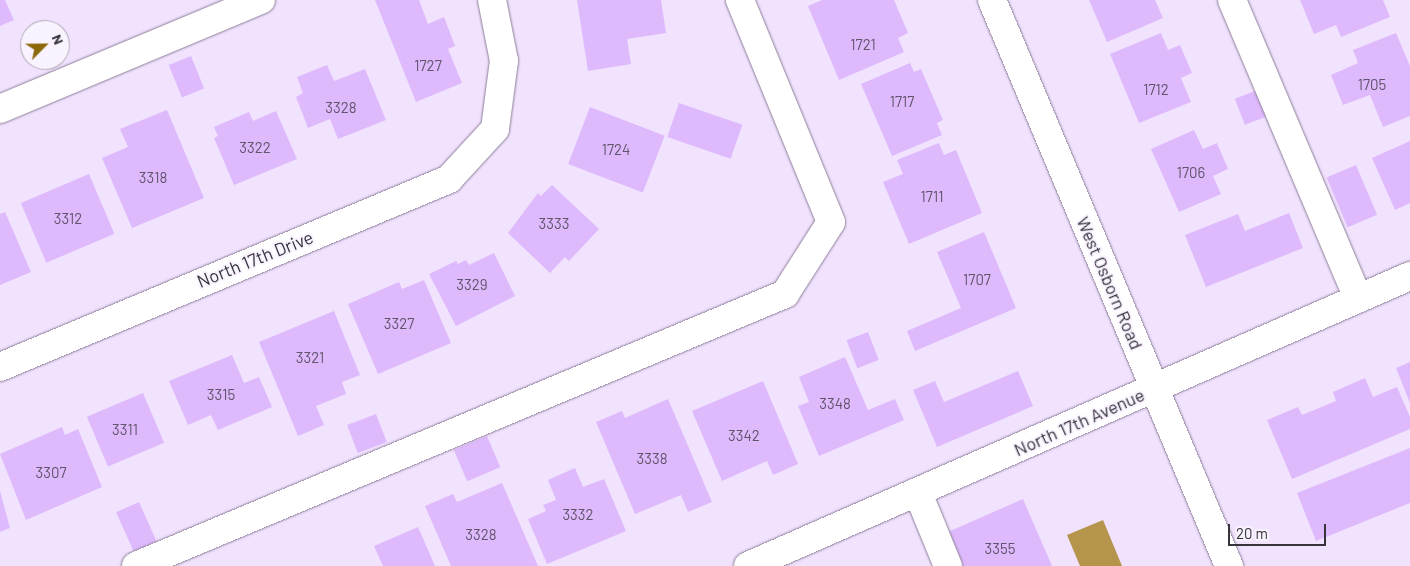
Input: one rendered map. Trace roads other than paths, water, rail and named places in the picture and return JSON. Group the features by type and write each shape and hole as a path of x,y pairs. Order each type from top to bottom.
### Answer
{"street":[{"path":"0,109 261,0"},
{"name":"North 17th Drive","path":"0,367 449,179 494,129 504,61 492,0"},
{"path":"136,566 785,294 832,222 740,0"},
{"name":"West Osborn Road","path":"992,0 1228,566"},
{"path":"1232,0 1358,299"},
{"name":"North 17th Avenue","path":"748,566 1358,299 1409,279"},
{"path":"918,493 948,566"}]}
